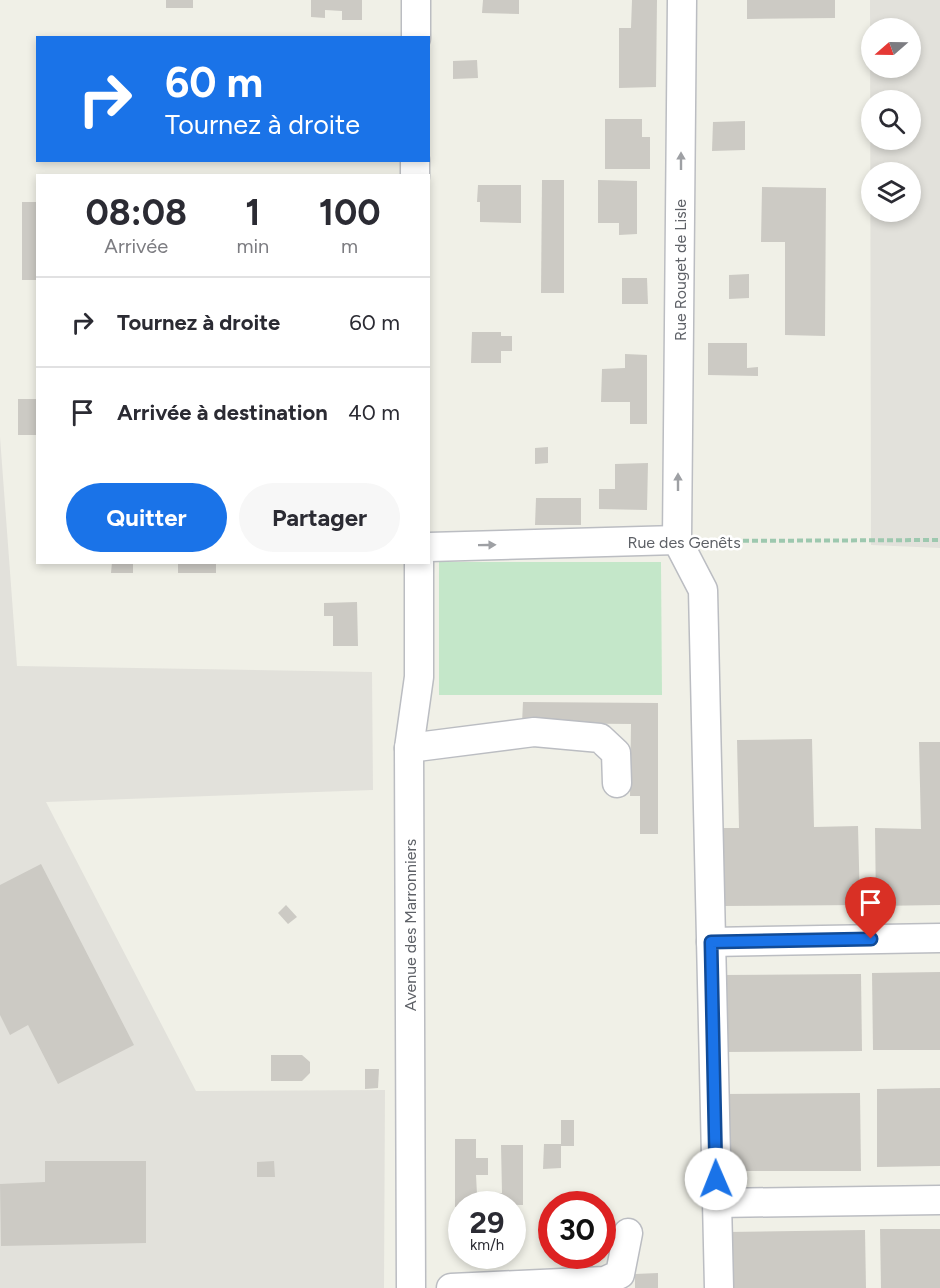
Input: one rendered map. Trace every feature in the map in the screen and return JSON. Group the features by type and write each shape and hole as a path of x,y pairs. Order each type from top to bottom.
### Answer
{"street":[{"path":"416,0 416,36"},
{"name":"Rue Rouget de Lisle","path":"677,540 682,0"},
{"path":"677,540 703,590 719,1288"},
{"name":"Rue des Genêts","path":"430,546 677,540"},
{"name":"Avenue des Marronniers","path":"411,1287 409,748 419,677 419,564"},
{"path":"409,748 534,732 600,738 616,753 617,783"},
{"path":"711,942 940,938"},
{"path":"717,1203 940,1200"},
{"path":"451,1288 605,1281 620,1274 628,1233"},
{"path":"411,1287 444,1288"}],"path":[{"name":"Rue des Genêts","path":"677,540 729,542 940,540"}],"shaded area":[{"path":"870,0 940,0 940,548 871,545 870,222 921,222 921,162 870,162 870,150 921,150 921,90 870,90 870,78 921,78 921,18 870,18"},
{"path":"0,437 17,666 372,672 373,790 46,802 196,1091 385,1090 384,1288 0,1288"}],"green space":[{"path":"439,562 661,562 662,695 439,695"}],"building":[{"path":"166,0 193,0 193,8 166,8"},
{"path":"311,0 362,0 362,20 342,20 342,11 325,10 325,18 311,17"},
{"path":"483,0 519,0 519,14 482,13"},
{"path":"632,0 657,0 656,87 619,88 619,28 631,28"},
{"path":"747,0 835,0 835,18 747,19"},
{"path":"477,60 478,78 453,79 453,61"},
{"path":"605,119 642,119 642,137 650,137 650,169 605,169"},
{"path":"745,121 745,150 712,151 713,122"},
{"path":"542,180 564,180 564,293 541,293"},
{"path":"598,180 637,181 637,234 619,235 619,223 598,223"},
{"path":"478,185 521,185 521,223 480,222 480,202 477,202"},
{"path":"762,187 826,188 825,336 785,335 785,242 761,242"},
{"path":"22,202 36,202 36,280 22,280"},
{"path":"749,274 749,298 729,299 729,275"},
{"path":"622,278 647,278 648,304 622,304"},
{"path":"472,332 501,332 501,336 512,336 512,351 501,351 501,363 471,363"},
{"path":"708,343 747,343 747,368 758,367 758,376 708,375"},
{"path":"625,354 647,355 647,424 630,424 630,402 601,402 602,369 625,368"},
{"path":"18,399 36,399 36,435 18,435"},
{"path":"548,447 548,463 535,464 535,448"},
{"path":"648,463 647,510 599,509 599,489 615,489 615,464"},
{"path":"536,498 581,498 581,525 535,525"},
{"path":"112,564 133,564 133,573 111,573"},
{"path":"178,564 216,564 216,573 178,573"},
{"path":"357,602 358,646 333,646 333,616 324,616 324,603"},
{"path":"523,702 658,703 658,834 640,834 640,796 630,796 631,724 522,723"},
{"path":"812,739 814,827 858,826 860,905 721,906 720,828 739,828 737,740"},
{"path":"919,742 940,742 940,905 876,906 875,828 921,829"},
{"path":"41,864 134,1045 58,1084 28,1025 10,1035 0,1015 0,885"},
{"path":"286,905 297,917 288,924 278,913"},
{"path":"940,972 940,1050 873,1050 872,973"},
{"path":"861,974 862,1051 724,1052 723,975"},
{"path":"271,1055 302,1055 310,1062 310,1073 302,1081 271,1081"},
{"path":"365,1069 379,1069 378,1088 365,1089"},
{"path":"940,1088 940,1166 877,1167 877,1089"},
{"path":"860,1093 861,1171 723,1171 722,1094"},
{"path":"561,1120 574,1120 574,1146 561,1146"},
{"path":"455,1139 476,1139 476,1158 488,1158 488,1175 476,1175 477,1191 455,1191"},
{"path":"544,1144 561,1144 561,1168 543,1169"},
{"path":"501,1145 523,1145 523,1191 502,1191"},
{"path":"45,1161 146,1161 146,1243 1,1246 0,1184 45,1182"},
{"path":"274,1161 275,1177 257,1177 257,1162"},
{"path":"880,1229 940,1229 940,1288 881,1288"},
{"path":"865,1230 866,1288 727,1288 727,1232"},
{"path":"658,1273 658,1288 635,1288 635,1274"}],"route":[{"path":"716,1179 711,942 871,939"}]}
